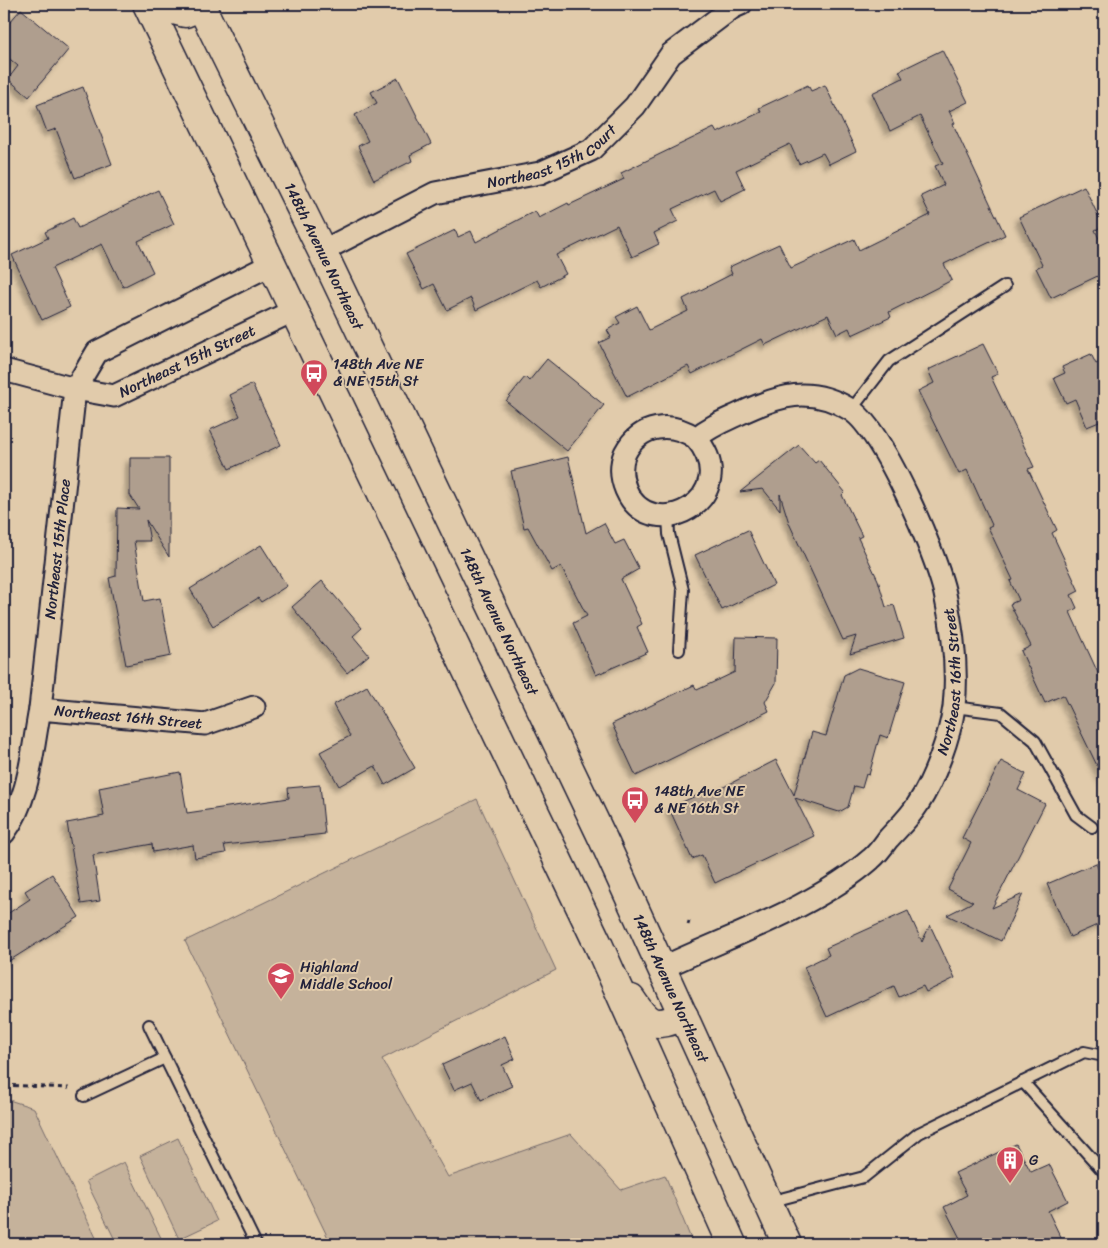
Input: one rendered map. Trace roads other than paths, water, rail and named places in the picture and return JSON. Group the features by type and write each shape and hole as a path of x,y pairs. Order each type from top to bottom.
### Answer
{"main road":[{"path":"147,4 599,946 732,1244"},
{"path":"166,4 173,10 185,13 190,11 194,4"},
{"name":"148th Avenue Northeast","path":"200,4 322,251 662,968 787,1244"},
{"path":"599,946 631,999 647,1021 665,1024 684,1016"}],"street":[{"name":"Northeast 15th Court","path":"322,251 435,194 540,173 591,150 634,106 671,54 732,8 741,4"},
{"path":"75,389 97,352 272,264"},
{"name":"Northeast 15th Street","path":"4,370 75,389 114,396 295,310"},
{"name":"Northeast 15th Place","path":"40,709 75,389"},
{"name":"Northeast 16th Street","path":"662,968 828,890 872,859 918,804 940,757 954,707 955,652 945,592 924,534 882,446 863,421 851,410 817,396 785,395 767,400 716,425 696,438"},
{"path":"674,427 696,438 704,448 711,472 709,484 703,496 683,512 668,515 646,511 636,504 628,494 622,476 623,457 629,446 648,430 674,427"},
{"name":"Northeast 16th Street","path":"4,833 14,820 26,788 40,709 205,724 254,707"}],"lane":[{"path":"851,410 889,361 1005,286"},
{"path":"668,515 669,534 683,590 679,650"},
{"path":"954,707 1001,714 1035,741 1076,815 1092,827"},
{"path":"150,1025 256,1244"},
{"path":"767,1203 864,1177 919,1133 1084,1052 1104,1056"},
{"path":"84,1096 165,1058"},
{"path":"1024,1082 1104,1172"}],"place":[{"name":"148th Ave NE & NE 15th St","path":"314,397"},
{"name":"148th Ave NE & NE 16th St","path":"635,824"},
{"name":"Highland Middle School","path":"281,1000"},
{"name":"G","path":"1010,1184"}]}
